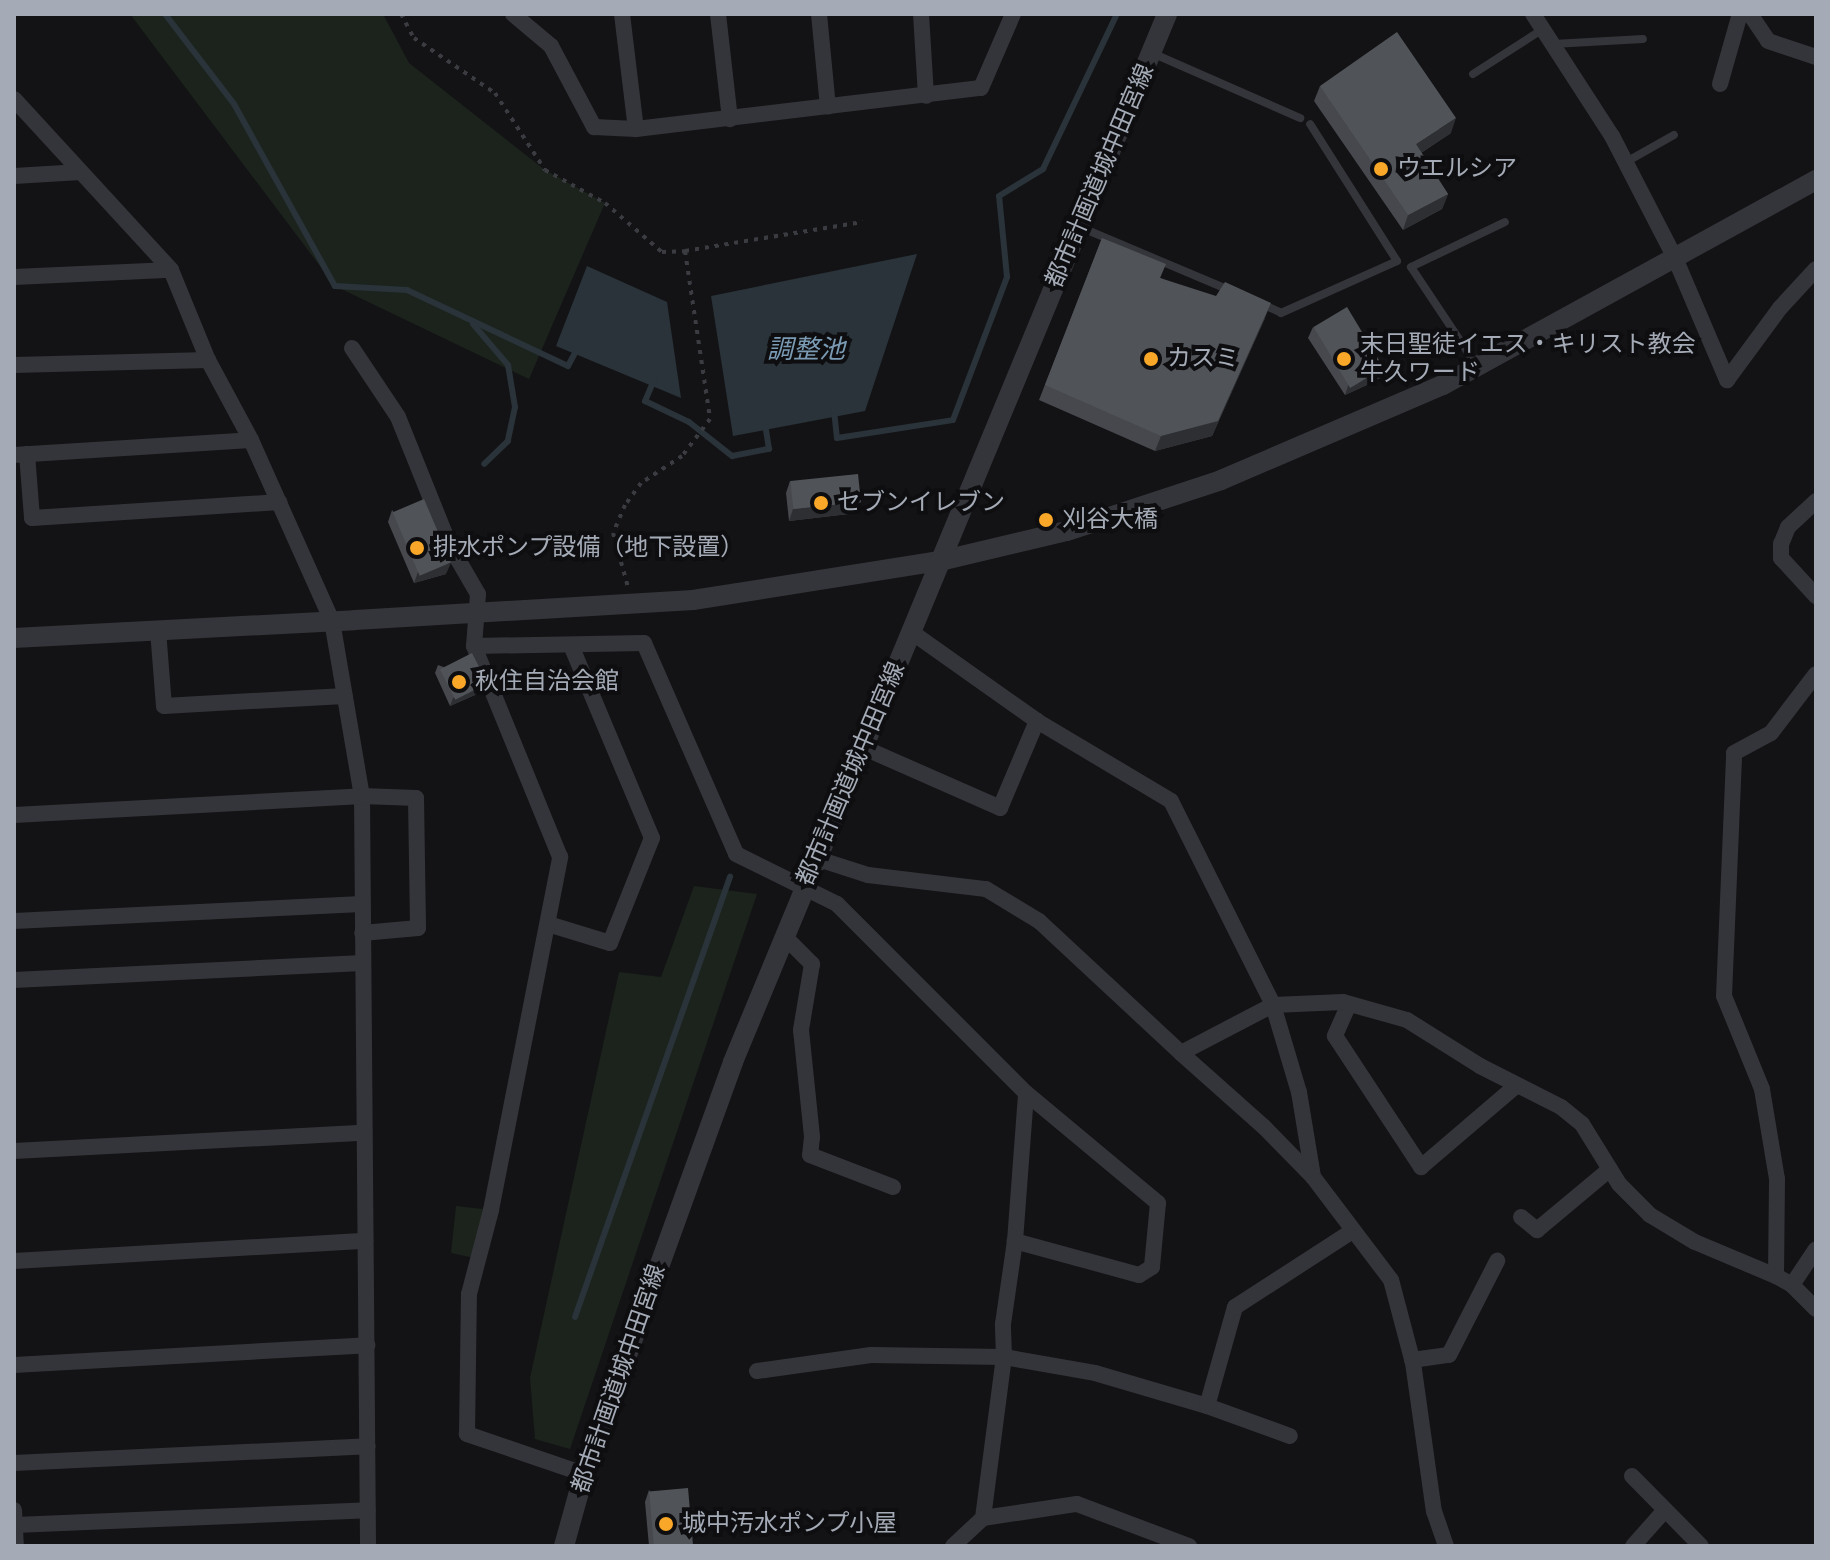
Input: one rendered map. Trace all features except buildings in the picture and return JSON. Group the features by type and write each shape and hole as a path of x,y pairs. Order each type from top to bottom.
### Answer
{"street":[{"path":"513,14 551,46 594,127 636,129 981,88 1013,14"},
{"path":"622,14 636,129"},
{"path":"718,14 730,119"},
{"path":"819,14 828,107"},
{"path":"921,14 926,96"},
{"name":"都市計画道城中田宮線","path":"564,1546 584,1474 673,1221 784,936 1167,14"},
{"path":"1720,84 1740,14"},
{"path":"1750,14 1768,41 1816,57"},
{"path":"1538,21 1626,162 1675,258 1727,380 1780,308 1816,269"},
{"path":"16,103 171,270 208,360 251,440 332,621 362,796 368,1546"},
{"path":"14,176 81,172"},
{"path":"14,638 693,600 940,561 1067,531 1221,480 1367,420 1477,367 1816,180"},
{"path":"14,277 171,270"},
{"path":"352,348 398,417 449,544 478,594 474,646 560,857 491,1210 469,1294 467,1434 584,1474"},
{"path":"14,365 208,360"},
{"path":"251,440 21,455 32,518 279,502"},
{"path":"1816,501 1788,527 1781,544 1781,558 1816,596"},
{"path":"158,630 164,706 345,696"},
{"path":"910,631 1037,721 1171,801 1273,1005 1299,1092 1313,1177"},
{"path":"474,646 644,643 736,854 837,904 1026,1093 1158,1203 1152,1267 1139,1275 1015,1241"},
{"path":"548,924 610,943 652,838 571,645"},
{"path":"1776,1276 1777,1179 1762,1089 1724,996 1734,753 1771,733 1816,674"},
{"path":"862,747 1000,808 1037,721"},
{"path":"14,815 362,796 416,798 418,928 362,933"},
{"path":"815,858 868,875 986,889 1039,921 1264,1127 1313,1177 1351,1232 1391,1280 1412,1360 1434,1512 1446,1546"},
{"path":"14,921 362,904"},
{"path":"784,936 812,964 801,1030 812,1137 810,1155 893,1187"},
{"path":"14,980 363,963"},
{"path":"1349,1004 1335,1036 1421,1167 1517,1085"},
{"path":"1181,1053 1273,1005 1349,1004 1407,1020 1517,1085 1561,1107 1582,1124 1619,1184 1650,1215 1695,1242 1792,1285 1816,1309"},
{"path":"983,1518 1004,1357 1003,1324 1015,1241 1026,1093"},
{"path":"14,1151 363,1133"},
{"path":"1521,1217 1537,1230 1610,1169"},
{"path":"1207,1406 1235,1307 1351,1232"},
{"path":"14,1261 365,1241"},
{"path":"1792,1285 1814,1253"},
{"path":"1412,1360 1449,1355 1497,1261"},
{"path":"14,1365 367,1345"},
{"path":"757,1371 871,1355 1004,1357 1095,1373 1207,1406 1290,1436"},
{"path":"14,1463 368,1446"},
{"path":"1632,1476 1701,1546"},
{"path":"953,1546 983,1518 1077,1504 1189,1546"},
{"path":"14,1510 16,1546"},
{"path":"15,1525 368,1510"},
{"path":"1633,1546 1665,1510"}],"lane":[{"path":"1473,74 1538,21"},
{"path":"1553,44 1643,39"},
{"path":"1151,52 1300,118"},
{"path":"1254,301 1281,313 1397,261 1310,124"},
{"path":"1626,162 1674,135"},
{"path":"1477,367 1411,267 1505,222"},
{"path":"1079,226 1240,295"}],"path":[{"path":"401,14 414,38 495,93 545,170 605,203 662,252 685,251 863,222"},
{"path":"629,590 613,533 625,505 641,483 682,456 710,419 685,251"}],"shaded area":[{"path":"130,14 383,14 409,63 545,170 605,203 529,379 335,286"},
{"path":"694,886 757,894 570,1449 535,1439 530,1378 619,972 661,977"},
{"path":"456,1206 491,1210 479,1259 451,1253"}],"water":[{"name":"調整池","path":"917,254 865,411 733,436 711,296"},
{"path":"587,266 667,302 681,398 556,346"}],"waterway":[{"path":"165,14 234,104 335,286 407,290 568,366 577,349"},
{"path":"834,410 837,438 953,420 1007,277 999,196 1043,169 1117,14"},
{"path":"473,324 508,365 515,407 508,441 484,464"},
{"path":"654,380 645,401 689,422 732,456 769,449 765,425"},
{"path":"575,1317 730,876"}],"place":[{"name":"ウエルシア","path":"1381,169"},
{"name":"カスミ","path":"1151,359"},
{"name":"末日聖徒イエス・キリスト教会 牛久ワード","path":"1344,359"},
{"name":"セブンイレブン","path":"821,503"},
{"name":"刈谷大橋","path":"1046,520"},
{"name":"排水ポンプ設備（地下設置）","path":"417,548"},
{"name":"秋住自治会館","path":"459,682"},
{"name":"城中汚水ポンプ小屋","path":"666,1524"}]}
